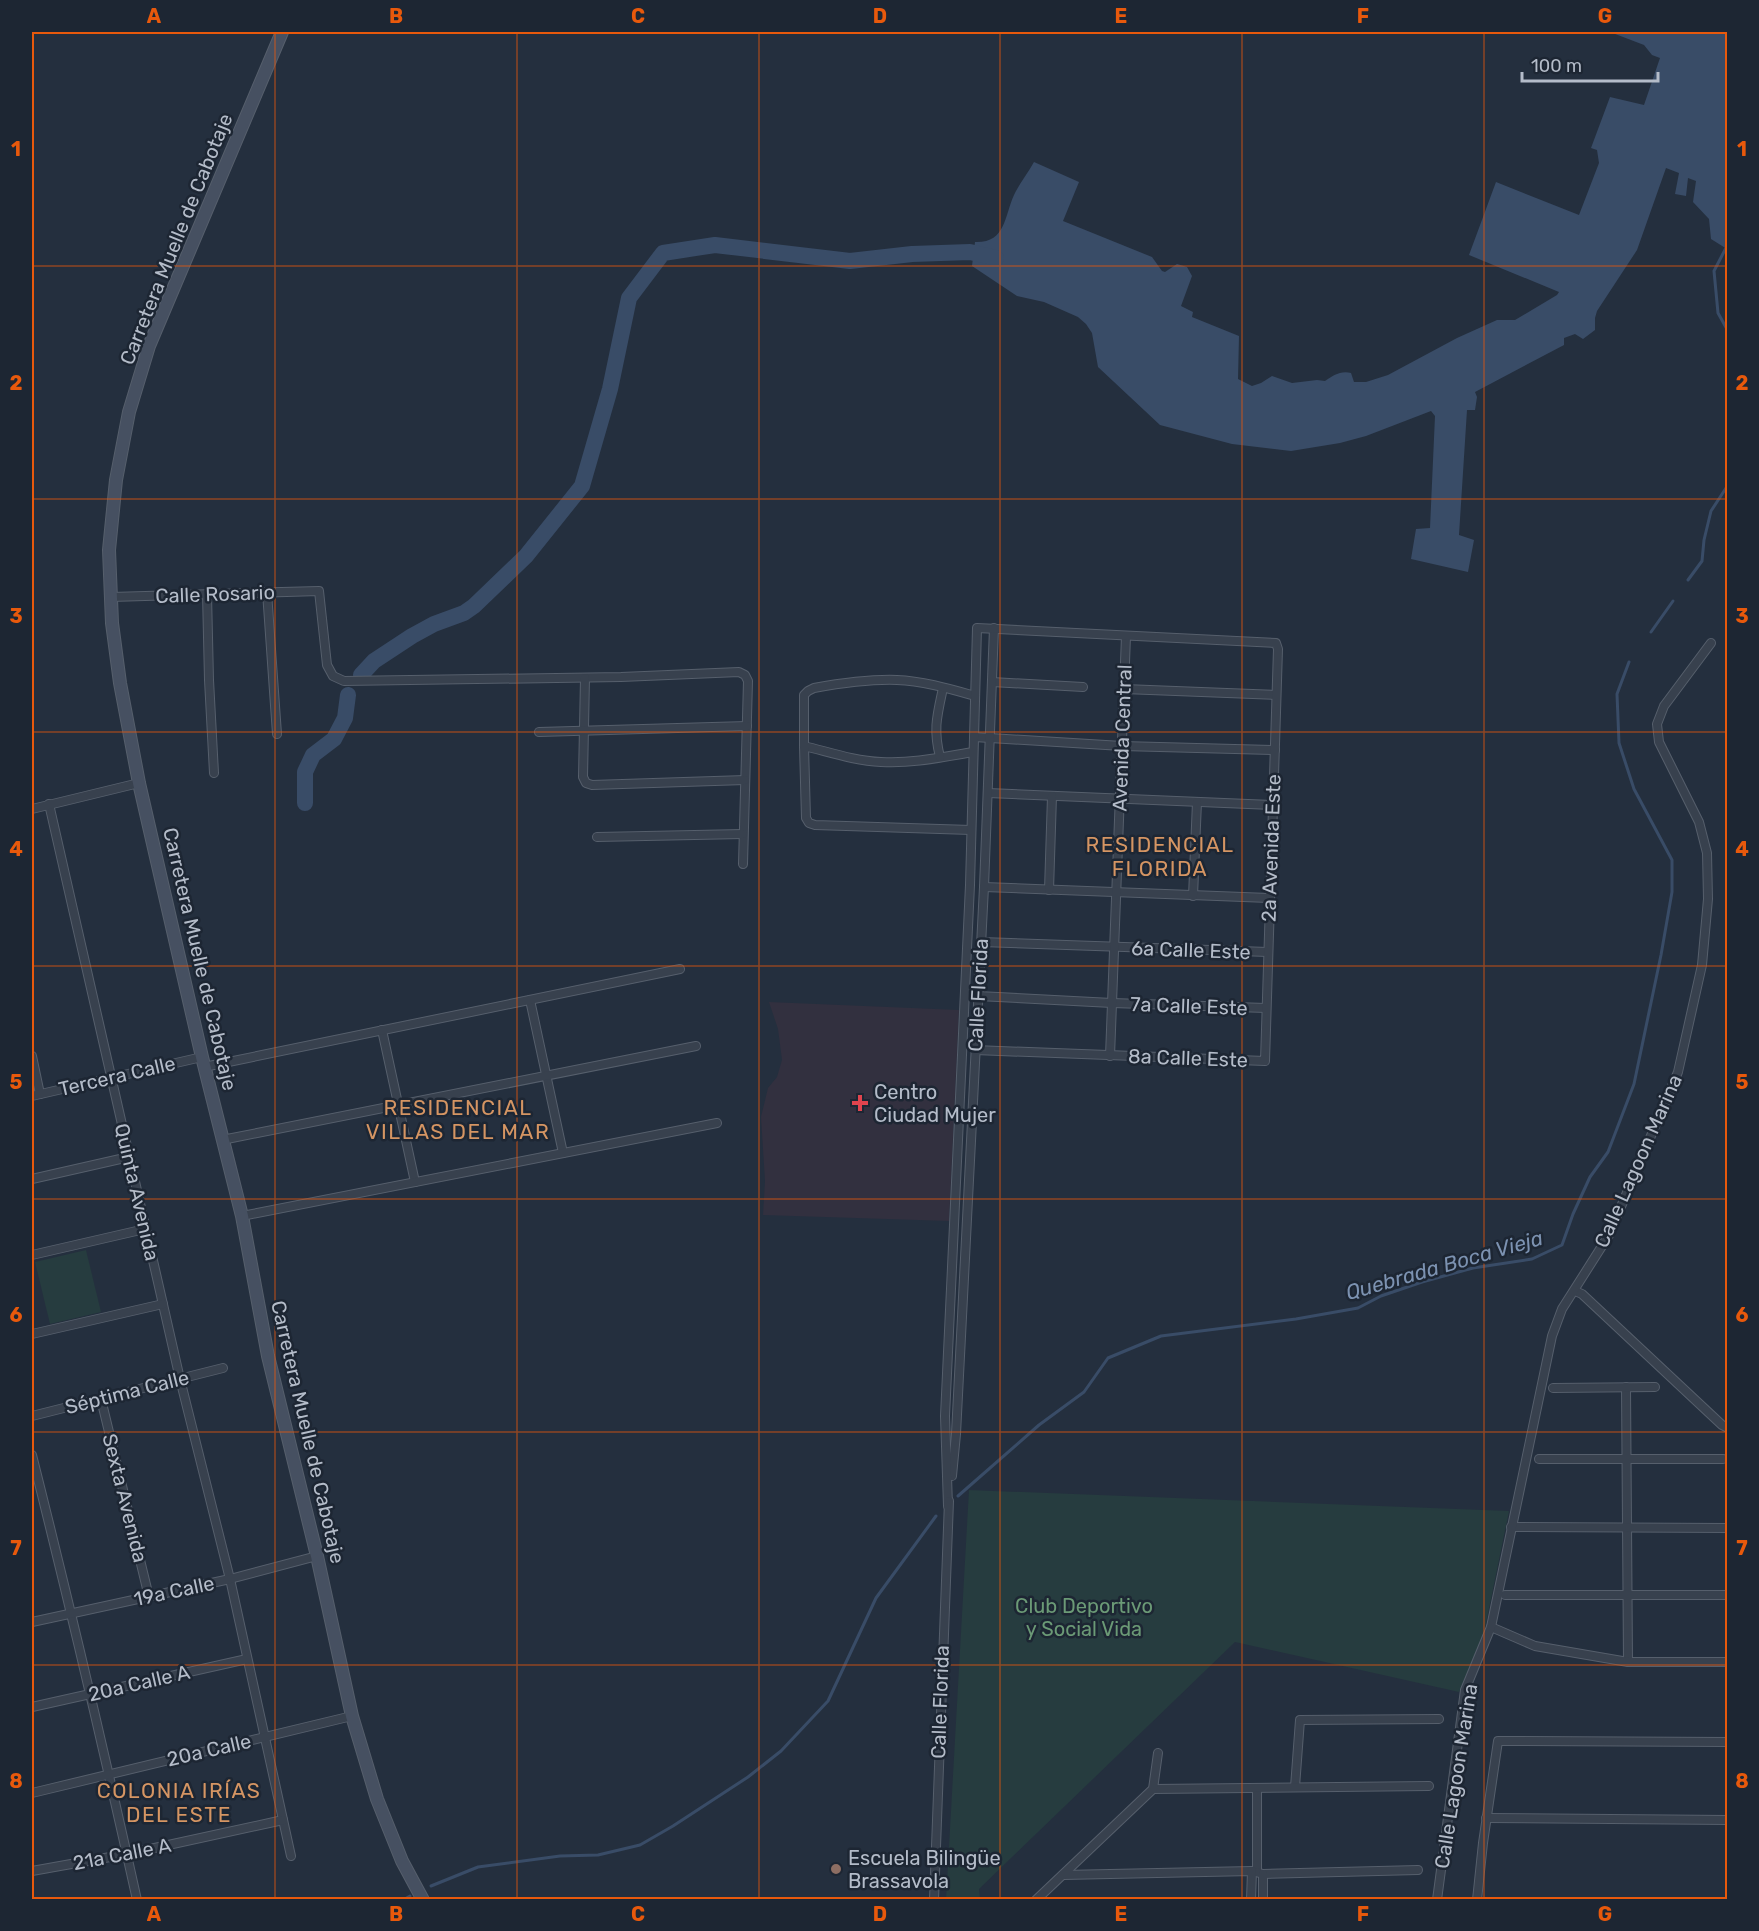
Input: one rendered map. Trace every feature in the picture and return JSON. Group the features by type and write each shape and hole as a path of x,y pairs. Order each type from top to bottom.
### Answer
{"main road":[{"name":"Carretera Muelle de Cabotaje","path":"282,32 149,346 129,412 116,480 109,550 112,623 120,683 140,783 203,1062 242,1216 268,1356 352,1716 377,1798 402,1861 423,1899"}],"street":[{"name":"Calle Rosario","path":"111,597 319,591 327,665 333,676 344,681 585,678"},
{"path":"267,592 278,734"},
{"path":"207,594 214,773"},
{"name":"Calle Florida","path":"934,1899 948,1506 945,1416 970,885 977,628 994,628 984,887 956,1434 948,1506"},
{"path":"994,628 1126,636"},
{"name":"2a Avenida Este","path":"1126,636 1270,641 1276,643 1278,649 1265,1061"},
{"name":"Avenida Central","path":"1110,1056 1126,636"},
{"name":"Calle Lagoon Marina","path":"1437,1899 1465,1690 1491,1627 1552,1336 1562,1309 1609,1235 1678,1072 1702,965 1708,899 1707,853 1699,822 1659,742 1657,724 1664,706 1711,643"},
{"path":"742,864 747,726 748,681 746,675 739,672 585,678 583,777 586,783 592,785 745,780"},
{"path":"971,830 809,823 806,818 804,695 808,691 857,681 888,680 919,682 975,696"},
{"path":"992,682 1083,687"},
{"path":"940,757 935,737 936,717 944,688"},
{"path":"1124,689 1276,695"},
{"path":"539,732 747,726"},
{"path":"974,736 1122,746 1275,750"},
{"path":"804,746 843,756 881,762 973,752"},
{"path":"32,809 140,783"},
{"path":"988,793 1272,805"},
{"path":"1049,890 1052,796"},
{"path":"1193,896 1197,802"},
{"name":"Quinta Avenida","path":"49,804 180,1379 230,1579 291,1857"},
{"path":"597,837 743,834"},
{"path":"984,887 1269,898"},
{"name":"6a Calle Este","path":"981,942 1268,952"},
{"name":"Tercera Calle","path":"36,1095 111,1077 382,1030 680,969"},
{"name":"7a Calle Este","path":"978,996 1266,1008"},
{"path":"530,1000 563,1153"},
{"path":"382,1030 416,1182"},
{"path":"222,1140 696,1046"},
{"name":"8a Calle Este","path":"975,1050 1265,1061"},
{"path":"32,1056 36,1095"},
{"path":"242,1216 717,1123"},
{"path":"32,1179 129,1157"},
{"path":"32,1254 146,1229"},
{"path":"1575,1291 1582,1294 1722,1425 1728,1428"},
{"path":"32,1334 163,1304"},
{"name":"Séptima Calle","path":"32,1416 223,1368"},
{"path":"1553,1388 1655,1387"},
{"path":"1626,1388 1628,1662"},
{"name":"Sexta Avenida","path":"101,1398 149,1597"},
{"path":"32,1455 72,1613 137,1899"},
{"path":"1539,1459 1723,1459"},
{"path":"1511,1527 1728,1528"},
{"name":"19a Calle","path":"32,1622 230,1579 316,1556"},
{"path":"1505,1595 1728,1595"},
{"path":"1491,1627 1535,1646 1628,1662 1728,1662"},
{"name":"20a Calle A","path":"32,1707 247,1659"},
{"name":"20a Calle","path":"32,1793 352,1716"},
{"path":"1295,1787 1300,1720 1439,1719"},
{"path":"1477,1899 1498,1741 1728,1742"},
{"path":"1036,1899 1153,1789 1158,1753"},
{"path":"1153,1789 1429,1786"},
{"path":"1257,1788 1257,1872 1263,1899"},
{"path":"1486,1818 1728,1820"},
{"name":"21a Calle A","path":"32,1871 127,1854 283,1820"},
{"path":"1062,1875 1418,1870"},
{"path":"1251,1899 1257,1872"}],"shaded area":[{"name":"Centro Ciudad Mujer","path":"769,1002 959,1010 949,1221 763,1215 765,1181 761,1117 768,1088 777,1077 782,1060 778,1029"}],"green space":[{"path":"86,1250 101,1312 50,1324 35,1262"},
{"name":"Club Deportivo y Social Vida","path":"969,1490 1509,1511 1484,1633 1459,1692 1235,1642 979,1889 980,1899 946,1900"}],"water":[{"path":"1610,32 1727,32 1727,249 1711,239 1709,219 1693,202 1696,181 1688,178 1686,196 1675,194 1679,173 1666,168 1637,250 1597,311 1595,330 1583,339 1575,334 1564,338 1564,345 1475,392 1477,397 1475,410 1467,410 1459,535 1474,540 1468,572 1411,559 1416,529 1430,528 1435,416 1431,411 1366,436 1291,451 1232,444 1160,425 1098,367 1092,333 1078,317 1044,302 1017,296 972,266 975,242 993,238 998,233 1016,191 1034,162 1079,182 1063,221 1152,257 1162,271 1165,272 1177,264 1187,267 1192,276 1181,306 1193,312 1192,317 1239,336 1238,379 1252,386 1272,376 1292,383 1325,381 1344,372 1351,373 1354,382 1366,382 1388,375 1457,338 1497,320 1515,320 1559,292 1469,255 1496,182 1579,215 1599,163 1597,150 1591,148 1610,97 1644,105 1660,58 1652,55 1644,45"}],"waterway":[{"name":"Quebrada Boca Vieja","path":"1728,244 1714,271 1718,313 1728,331"},
{"path":"361,675 374,661 412,636 434,624 464,613 474,606 526,556 582,486 610,389 629,298 663,253 715,245 850,261 912,254 970,252 996,258"},
{"name":"Quebrada Boca Vieja","path":"1688,580 1702,561 1711,511 1728,485"},
{"name":"Quebrada Boca Vieja","path":"1651,632 1673,601"},
{"name":"Quebrada Boca Vieja","path":"958,1496 1039,1425 1084,1392 1108,1358 1161,1336 1296,1319 1358,1308 1381,1296 1422,1282 1473,1268 1532,1259 1562,1245 1590,1177 1608,1152 1634,1084 1672,892 1672,860 1634,789 1619,743 1617,694 1629,662"},
{"path":"305,803 305,772 313,755 334,739 345,718 348,695"},
{"name":"Quebrada Boca Vieja","path":"431,1886 478,1867 560,1856 598,1855 640,1845 748,1777 781,1751 828,1701 876,1598 936,1516"},
{"name":"Quebrada Boca Vieja","path":"403,1900 410,1896"}],"place":[{"name":"Centro Ciudad Mujer","path":"860,1103"},
{"name":"Escuela Bilingüe Brassavola","path":"836,1869"}],"district":[{"name":"RESIDENCIAL FLORIDA","path":"1160,856"},
{"name":"RESIDENCIAL VILLAS DEL MAR","path":"458,1119"},
{"name":"COLONIA IRÍAS DEL ESTE","path":"179,1802"}]}
